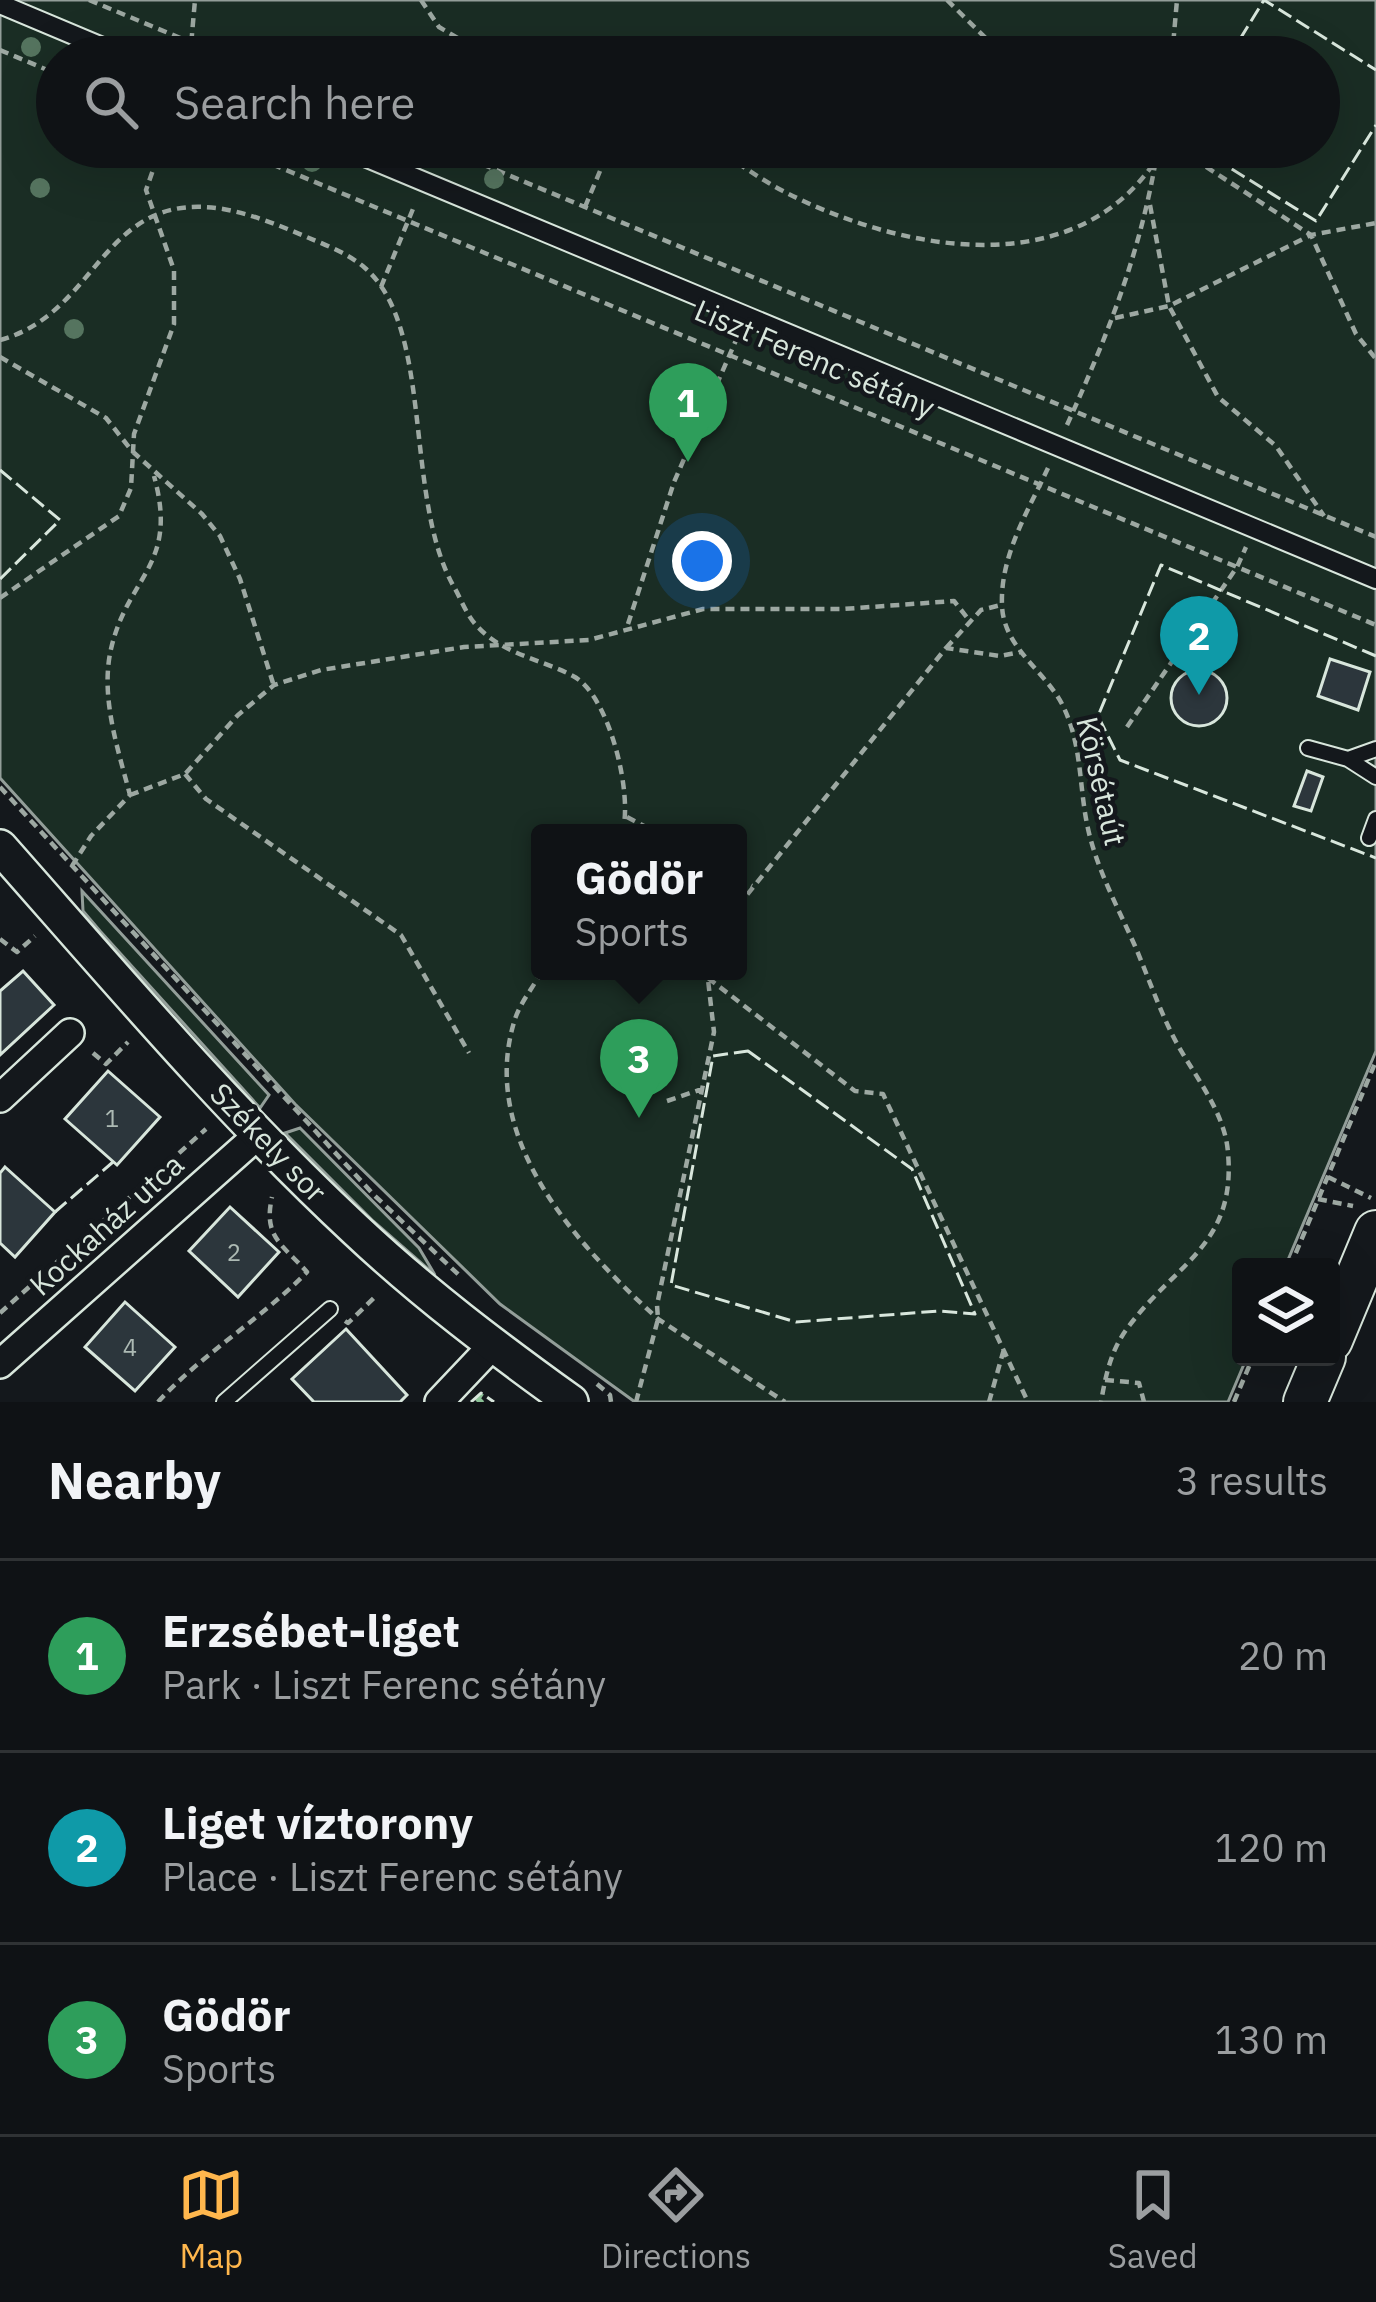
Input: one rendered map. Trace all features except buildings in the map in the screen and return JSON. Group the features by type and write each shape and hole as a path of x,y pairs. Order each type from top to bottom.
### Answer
{"main road":[{"path":"1340,1310 1367,1219"},
{"path":"1305,1402 1320,1366"}],"street":[{"path":"0,4 76,36"},
{"name":"Liszt Ferenc sétány","path":"391,168 1376,579"},
{"name":"Székely sor","path":"0,847 258,1135 356,1230 493,1345 577,1388"},
{"path":"0,1098 70,1033"},
{"name":"Kockaház utca","path":"0,1364 258,1135"},
{"path":"439,1402 493,1345"}],"lane":[{"path":"1308,748 1348,759 1376,777"},
{"path":"1348,759 1376,748"},
{"path":"1369,838 1376,819"},
{"path":"224,1402 329,1309"}],"path":[{"path":"89,0 175,36"},
{"path":"194,36 195,0"},
{"path":"421,0 439,27 454,36"},
{"path":"947,0 984,36"},
{"path":"1174,36 1177,0"},
{"path":"0,50 36,65"},
{"path":"0,598 119,516 131,488 132,452 141,413 174,324 174,270 146,190 154,168"},
{"name":"Liszt Ferenc sétány","path":"281,168 1376,625"},
{"name":"Liszt Ferenc sétány","path":"491,168 1376,537"},
{"path":"585,207 601,168"},
{"path":"746,168 820,208 915,237 979,248 1037,242 1112,210 1150,168"},
{"path":"747,893 969,620 981,610 1002,605 1010,553 1115,318 1150,202 1154,168"},
{"path":"1208,168 1310,236 1357,334 1376,359"},
{"path":"382,287 424,182"},
{"path":"1150,202 1168,306 1218,397 1276,446 1324,516"},
{"path":"0,340 33,330 64,305 124,232 155,215 184,208 220,208 257,218 366,268 382,287 404,340 430,532 444,569 476,626 503,647 575,676 587,686 624,776 625,824"},
{"path":"1115,318 1168,306 1310,236 1376,223"},
{"path":"627,627 674,482 746,316"},
{"path":"0,357 106,418 132,452 202,514 220,536 240,579 274,685"},
{"path":"130,795 112,727 106,679 111,647 158,550 164,523 152,471"},
{"path":"1127,728 1237,567"},
{"path":"71,868 91,836 130,795 185,774 238,715 274,685 321,670 464,647 589,640 703,609 842,609 954,601 969,620"},
{"name":"Körsétaút","path":"1002,605 1010,636 1064,708 1077,741 1090,839 1107,886 1168,1028 1219,1118 1228,1148 1226,1202 1220,1220 1205,1247 1129,1326 1112,1352 1101,1402"},
{"path":"946,648 1000,656 1021,652"},
{"path":"185,774 206,799 400,935 469,1052"},
{"path":"0,787 374,1195 475,1290"},
{"path":"627,817 640,824"},
{"path":"747,883 752,886"},
{"path":"0,939 17,952 34,936"},
{"path":"537,980 515,1018 506,1078 513,1128 548,1196 600,1264 658,1319 785,1402"},
{"path":"636,1402 658,1319 657,1305 713,1032 708,980"},
{"path":"713,980 855,1091 883,1094 1028,1402"},
{"path":"70,1033 106,1064 128,1042"},
{"path":"1294,1258 1376,1060"},
{"path":"667,1101 702,1089"},
{"path":"0,1313 206,1129"},
{"path":"1328,1177 1376,1201"},
{"path":"158,1402 182,1376 242,1332 307,1272 272,1235 267,1219 272,1197"},
{"path":"1318,1199 1367,1219"},
{"path":"989,1402 1004,1349"},
{"path":"1234,1402 1248,1366"},
{"path":"1105,1380 1139,1383 1144,1402"},
{"path":"577,1388 610,1395 611,1402"}],"green space":[{"path":"0,0 1376,0 1376,1051 1289,1258 1232,1258 1232,1366 1243,1366 1228,1402 635,1402 500,1304 295,1104 0,778"},
{"path":"82,891 269,1095 260,1108 83,911"},
{"path":"300,1128 419,1248 435,1275 285,1133"}],"hedge":[{"path":"477,1402 481,1398 487,1402"}],"fence":[{"path":"1242,36 1264,0 1322,36"},
{"path":"1340,48 1376,70"},
{"path":"1230,168 1316,221 1376,125"},
{"path":"0,470 60,520 0,579"},
{"path":"1376,656 1161,565 1098,716 1120,760 1376,858"},
{"path":"748,1051 912,1169 975,1314 939,1311 796,1322 671,1285 713,1056 748,1051"},
{"path":"55,1212 113,1162"},
{"path":"471,1402 481,1393 494,1402"}],"place":[{"name":"Erzsébet-liget","path":"688,462"},
{"name":"Liget víztorony","path":"1199,695"},
{"name":"Gödör","path":"639,1118"}]}
